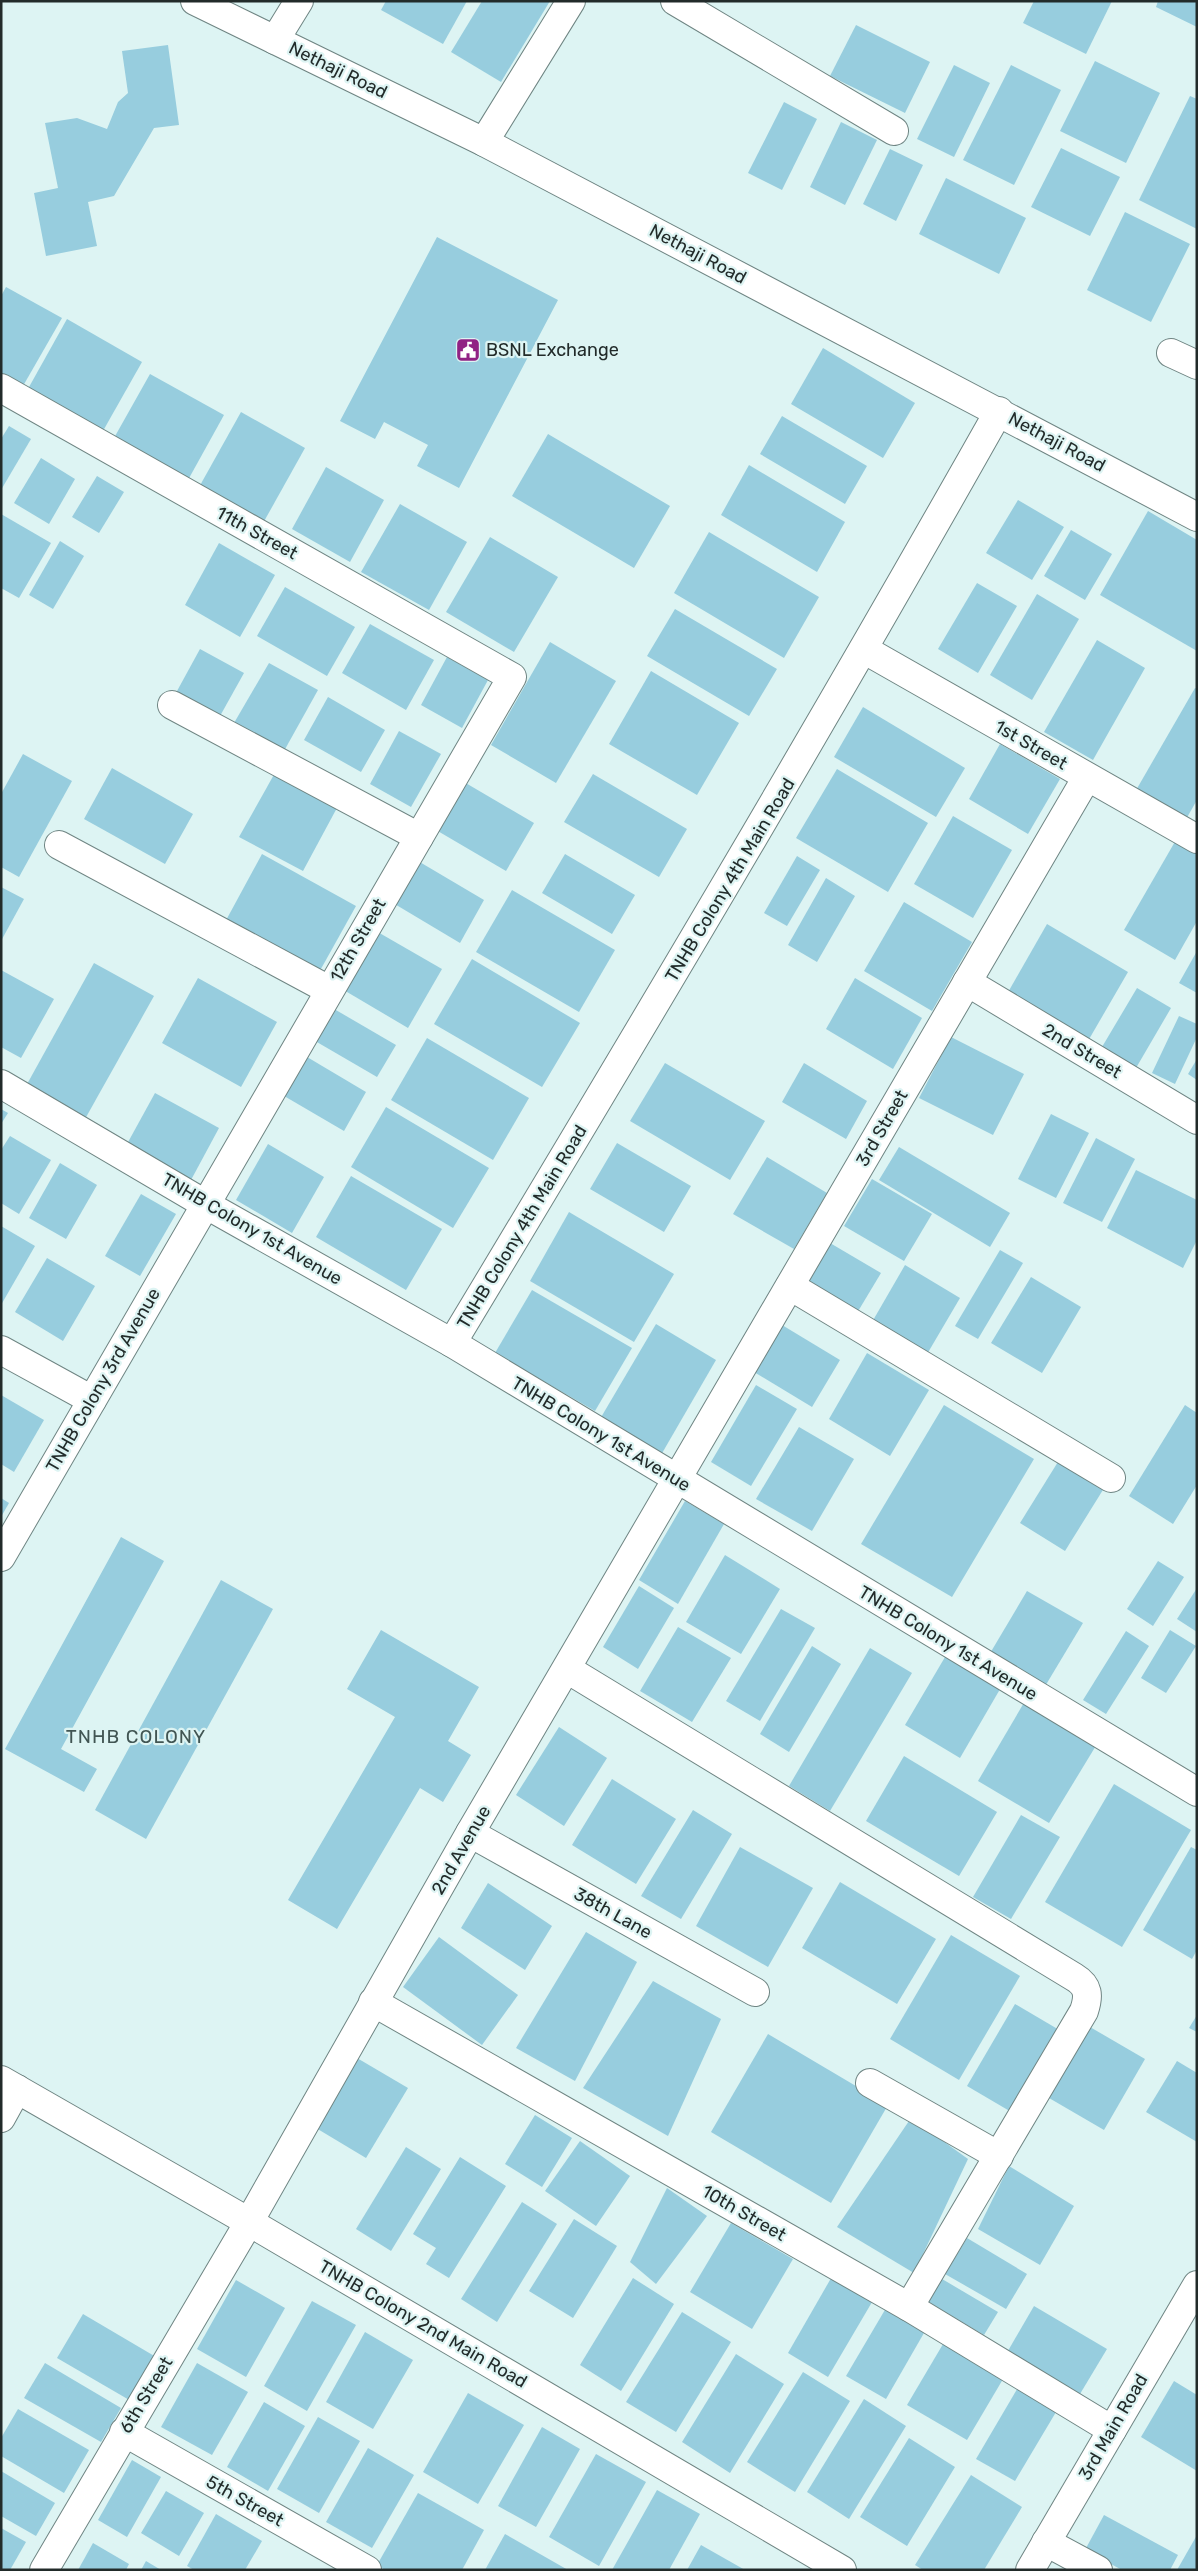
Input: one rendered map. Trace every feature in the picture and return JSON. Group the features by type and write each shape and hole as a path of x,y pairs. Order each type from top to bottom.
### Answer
{"street":[{"name":"Nethaji Road","path":"195,1 484,142 999,411 1197,517"},
{"path":"275,40 299,1"},
{"path":"484,142 571,1"},
{"path":"675,1 894,131"},
{"path":"1171,353 1197,365"},
{"name":"11th Street","path":"1,388 512,677"},
{"name":"TNHB Colony 4th Main Road","path":"452,1343 719,900 865,650 999,411"},
{"name":"1st Street","path":"865,650 1197,839"},
{"name":"12th Street","path":"205,1204 512,677"},
{"path":"172,706 419,837"},
{"name":"3rd Street","path":"675,1479 790,1286 1086,777"},
{"path":"59,845 329,990"},
{"name":"2nd Street","path":"967,982 1197,1120"},
{"name":"TNHB Colony 1st Avenue","path":"1,1084 205,1204 452,1343 1197,1792"},
{"name":"TNHB Colony 3rd Avenue","path":"1,1557 205,1204"},
{"path":"790,1286 1112,1478"},
{"path":"1,1350 92,1400"},
{"name":"2nd Avenue","path":"249,2222 373,2002 675,1479"},
{"path":"567,1669 1082,1982 1087,1989 1088,2000 1084,2011 909,2307"},
{"name":"38th Lane","path":"470,1833 755,1992"},
{"name":"10th Street","path":"373,2002 909,2307 1112,2430"},
{"path":"870,2082 999,2156"},
{"path":"1,2118 9,2085"},
{"name":"TNHB Colony 2nd Main Road","path":"9,2085 249,2222 842,2570"},
{"name":"6th Street","path":"44,2570 249,2222"},
{"name":"3rd Main Road","path":"1030,2570 1197,2285"},
{"name":"5th Street","path":"124,2432 367,2570"},
{"path":"1046,2542 1098,2570"}],"building":[{"path":"386,1 467,1 443,44 381,10"},
{"path":"482,1 550,1 501,82 451,52"},
{"path":"1034,1 1112,1 1086,54 1023,23"},
{"path":"1158,1 1197,1 1197,27 1156,7"},
{"path":"856,25 930,62 905,113 830,76"},
{"path":"168,45 179,125 154,128 114,196 88,202 97,246 46,256 34,193 58,188 45,123 77,118 107,129 118,102 128,93 122,51"},
{"path":"1095,61 1160,93 1126,163 1060,131"},
{"path":"954,65 990,83 954,157 917,139"},
{"path":"1011,65 1061,90 1014,185 963,160"},
{"path":"1190,96 1197,99 1197,229 1139,200"},
{"path":"784,102 817,119 782,190 748,173"},
{"path":"841,122 877,140 845,205 810,187"},
{"path":"1061,148 1120,177 1090,236 1031,207"},
{"path":"890,149 923,165 896,221 863,204"},
{"path":"946,178 1026,218 999,274 919,234"},
{"path":"1125,212 1190,244 1151,322 1087,290"},
{"path":"437,237 558,300 459,488 417,466 428,445 384,422 375,439 340,421"},
{"path":"6,287 62,318 23,386 1,374 1,296"},
{"path":"67,319 142,362 99,438 24,396"},
{"path":"823,348 915,403 883,458 791,404"},
{"path":"150,374 224,415 188,480 114,438"},
{"path":"241,412 305,448 262,525 198,489"},
{"path":"782,416 867,466 845,504 760,454"},
{"path":"9,426 31,439 1,490 1,439"},
{"path":"548,434 670,506 634,568 512,496"},
{"path":"41,458 75,479 49,524 14,503"},
{"path":"749,465 845,522 817,572 721,515"},
{"path":"326,467 384,500 350,562 292,529"},
{"path":"97,476 124,492 99,533 72,517"},
{"path":"1018,500 1064,527 1032,580 986,553"},
{"path":"400,504 467,542 429,610 361,572"},
{"path":"1148,511 1197,540 1197,651 1100,595"},
{"path":"1,514 51,543 19,598 1,588"},
{"path":"1071,530 1112,554 1085,600 1044,576"},
{"path":"709,532 819,597 784,658 674,593"},
{"path":"490,537 558,577 514,652 446,612"},
{"path":"60,541 84,556 53,609 29,595"},
{"path":"219,543 275,575 240,637 185,605"},
{"path":"977,583 1017,606 978,673 938,649"},
{"path":"285,587 355,627 327,676 257,636"},
{"path":"1037,594 1079,619 1032,700 990,675"},
{"path":"675,609 777,669 749,716 647,656"},
{"path":"370,624 434,660 406,710 342,673"},
{"path":"1097,640 1145,668 1093,760 1044,732"},
{"path":"550,642 616,681 556,783 491,745"},
{"path":"200,649 244,673 215,725 171,702"},
{"path":"447,657 488,680 462,728 421,705"},
{"path":"269,663 318,690 284,751 234,723"},
{"path":"651,671 739,723 697,795 609,744"},
{"path":"1195,688 1197,689 1197,800 1185,821 1135,792"},
{"path":"328,697 385,730 361,772 304,740"},
{"path":"863,707 965,768 936,817 834,757"},
{"path":"399,731 441,754 411,807 370,784"},
{"path":"1000,744 1060,779 1028,834 969,799"},
{"path":"23,754 72,781 19,877 1,867 1,794"},
{"path":"112,768 193,814 165,864 84,819"},
{"path":"837,769 928,823 888,892 796,838"},
{"path":"276,771 338,806 303,871 239,837"},
{"path":"593,774 687,829 659,877 564,822"},
{"path":"464,782 534,823 506,871 436,830"},
{"path":"953,816 1012,850 973,918 914,884"},
{"path":"1180,833 1197,843 1197,921 1175,960 1124,930"},
{"path":"262,854 356,906 317,976 224,924"},
{"path":"565,854 635,895 612,934 542,893"},
{"path":"797,856 820,870 787,926 764,913"},
{"path":"418,861 484,900 460,943 393,903"},
{"path":"826,878 855,896 817,962 788,945"},
{"path":"1,887 24,899 1,941"},
{"path":"512,890 615,950 579,1012 476,952"},
{"path":"904,902 972,942 932,1011 864,971"},
{"path":"1047,924 1128,972 1088,1041 1007,994"},
{"path":"376,931 442,969 408,1028 342,989"},
{"path":"1197,951 1197,993 1179,983"},
{"path":"472,959 580,1023 542,1087 434,1024"},
{"path":"94,963 154,996 85,1119 26,1086"},
{"path":"1,970 54,999 21,1058 1,1047"},
{"path":"198,978 277,1022 241,1087 162,1043"},
{"path":"855,978 922,1018 893,1069 826,1029"},
{"path":"1137,988 1171,1008 1136,1068 1102,1047"},
{"path":"329,1006 396,1045 377,1077 310,1038"},
{"path":"1179,1016 1197,1024 1197,1037 1175,1084 1152,1073"},
{"path":"951,1037 1024,1074 993,1135 919,1098"},
{"path":"427,1038 529,1098 493,1160 391,1100"},
{"path":"302,1054 366,1092 344,1131 279,1093"},
{"path":"1197,1059 1197,1080 1188,1074"},
{"path":"665,1063 765,1121 730,1180 630,1121"},
{"path":"804,1063 867,1101 846,1139 782,1102"},
{"path":"155,1093 219,1128 191,1180 127,1144"},
{"path":"386,1107 489,1168 453,1228 351,1167"},
{"path":"1,1109 8,1113 1,1124"},
{"path":"1051,1114 1089,1133 1056,1198 1018,1179"},
{"path":"10,1136 51,1160 19,1214 1,1203 1,1150"},
{"path":"1096,1138 1135,1159 1102,1222 1063,1203"},
{"path":"617,1143 691,1186 664,1232 590,1189"},
{"path":"268,1144 324,1177 292,1233 236,1200"},
{"path":"899,1147 1010,1213 990,1247 879,1180"},
{"path":"767,1157 827,1193 794,1249 733,1214"},
{"path":"60,1163 97,1185 66,1239 29,1218"},
{"path":"1136,1170 1197,1200 1197,1240 1183,1268 1107,1228"},
{"path":"351,1176 442,1229 406,1290 316,1237"},
{"path":"872,1179 932,1214 904,1261 844,1226"},
{"path":"141,1194 176,1214 140,1276 105,1256"},
{"path":"569,1212 674,1274 634,1342 530,1281"},
{"path":"1,1226 35,1246 1,1305"},
{"path":"830,1243 881,1273 854,1318 803,1288"},
{"path":"1000,1250 1023,1263 978,1339 955,1326"},
{"path":"47,1258 95,1286 63,1341 15,1312"},
{"path":"905,1265 960,1298 923,1361 868,1329"},
{"path":"1031,1277 1081,1307 1042,1373 991,1343"},
{"path":"532,1290 632,1348 595,1411 495,1353"},
{"path":"656,1324 716,1360 661,1455 600,1419"},
{"path":"782,1325 840,1360 812,1407 754,1372"},
{"path":"867,1353 929,1390 890,1456 829,1419"},
{"path":"756,1385 797,1409 751,1486 711,1462"},
{"path":"1,1395 44,1420 14,1472 1,1464"},
{"path":"944,1405 1034,1459 952,1597 861,1544"},
{"path":"1185,1405 1197,1413 1197,1485 1173,1524 1129,1496"},
{"path":"799,1427 854,1459 812,1531 756,1499"},
{"path":"1061,1457 1106,1485 1065,1551 1020,1523"},
{"path":"1,1498 9,1503 1,1517"},
{"path":"685,1501 724,1524 678,1604 639,1580"},
{"path":"121,1537 164,1561 61,1749 97,1769 84,1792 5,1749"},
{"path":"725,1555 780,1589 741,1654 686,1622"},
{"path":"1158,1561 1184,1577 1153,1626 1127,1609"},
{"path":"221,1580 273,1609 146,1839 95,1810"},
{"path":"639,1586 674,1608 638,1669 603,1647"},
{"path":"1197,1588 1197,1632 1177,1619"},
{"path":"1027,1591 1083,1623 1044,1688 989,1655"},
{"path":"781,1609 815,1628 760,1721 726,1701"},
{"path":"678,1627 731,1658 692,1722 640,1691"},
{"path":"381,1630 479,1687 448,1741 471,1755 443,1802 420,1788 337,1929 288,1900 395,1717 347,1689"},
{"path":"1170,1630 1196,1646 1166,1693 1141,1678"},
{"path":"1126,1631 1149,1646 1106,1714 1083,1700"},
{"path":"812,1646 841,1664 789,1752 760,1734"},
{"path":"870,1648 912,1673 830,1811 789,1786"},
{"path":"948,1652 1003,1684 960,1758 905,1725"},
{"path":"1025,1701 1097,1744 1049,1823 978,1781"},
{"path":"559,1727 607,1758 564,1826 516,1795"},
{"path":"904,1756 997,1812 959,1876 866,1821"},
{"path":"612,1779 676,1819 636,1884 572,1845"},
{"path":"1114,1784 1191,1830 1122,1947 1045,1902"},
{"path":"693,1810 732,1834 681,1919 641,1896"},
{"path":"1021,1815 1060,1837 1011,1919 973,1897"},
{"path":"740,1847 813,1888 768,1967 696,1926"},
{"path":"1191,1847 1197,1850 1197,1950 1192,1959 1143,1930"},
{"path":"840,1882 936,1939 897,2004 802,1948"},
{"path":"488,1883 552,1926 525,1970 461,1928"},
{"path":"586,1932 637,1962 575,2081 516,2048"},
{"path":"951,1935 1020,1976 959,2080 890,2039"},
{"path":"439,1937 518,1995 482,2045 403,1987"},
{"path":"653,1981 721,2019 668,2136 583,2088"},
{"path":"1015,2004 1061,2031 1013,2113 967,2086"},
{"path":"1197,2015 1197,2032 1189,2028"},
{"path":"1090,2027 1145,2059 1104,2130 1049,2098"},
{"path":"768,2034 888,2105 831,2203 711,2132"},
{"path":"357,2058 408,2088 366,2158 316,2128"},
{"path":"1177,2061 1197,2073 1197,2142 1146,2112"},
{"path":"535,2115 572,2138 542,2187 505,2164"},
{"path":"911,2118 968,2159 914,2273 837,2227"},
{"path":"580,2141 630,2176 596,2226 545,2191"},
{"path":"406,2147 441,2169 391,2251 356,2229"},
{"path":"460,2157 506,2186 449,2278 426,2264 436,2248 413,2234"},
{"path":"1009,2166 1074,2206 1040,2265 978,2229"},
{"path":"667,2188 707,2216 656,2284 630,2262"},
{"path":"522,2202 557,2224 497,2322 461,2299"},
{"path":"574,2219 617,2246 573,2318 529,2291"},
{"path":"731,2223 793,2259 752,2329 690,2292"},
{"path":"967,2238 1027,2274 1006,2309 945,2274"},
{"path":"834,2273 875,2297 828,2377 788,2353"},
{"path":"937,2276 998,2312 984,2335 923,2299"},
{"path":"633,2278 674,2304 621,2391 580,2365"},
{"path":"236,2280 285,2308 246,2377 197,2349"},
{"path":"312,2301 356,2325 307,2411 264,2386"},
{"path":"889,2303 928,2326 886,2399 846,2376"},
{"path":"1034,2306 1107,2349 1077,2399 1005,2356"},
{"path":"682,2312 731,2342 676,2432 626,2402"},
{"path":"83,2314 156,2357 131,2401 57,2358"},
{"path":"365,2332 413,2360 373,2429 326,2402"},
{"path":"946,2339 1006,2374 967,2440 907,2405"},
{"path":"736,2354 784,2384 730,2473 682,2442"},
{"path":"45,2363 121,2408 101,2442 24,2398"},
{"path":"197,2363 248,2392 212,2455 161,2427"},
{"path":"803,2372 850,2401 795,2492 747,2462"},
{"path":"1174,2381 1197,2395 1197,2471 1141,2437"},
{"path":"1020,2384 1059,2407 1015,2481 976,2459"},
{"path":"468,2393 524,2425 478,2504 423,2472"},
{"path":"864,2399 906,2426 849,2519 807,2492"},
{"path":"264,2402 305,2426 268,2491 227,2467"},
{"path":"18,2409 89,2450 64,2493 1,2456 1,2438"},
{"path":"318,2417 360,2441 319,2513 277,2489"},
{"path":"542,2427 580,2449 536,2527 498,2506"},
{"path":"909,2438 955,2467 907,2546 860,2517"},
{"path":"368,2448 414,2475 372,2548 326,2522"},
{"path":"596,2454 646,2482 599,2566 549,2537"},
{"path":"132,2460 161,2477 127,2537 98,2520"},
{"path":"1,2471 55,2503 36,2536 1,2516"},
{"path":"971,2475 1022,2507 984,2570 923,2570 915,2565"},
{"path":"657,2490 700,2514 669,2570 612,2570"},
{"path":"166,2491 204,2513 179,2556 141,2533"},
{"path":"418,2493 484,2530 462,2570 385,2570 377,2565"},
{"path":"216,2514 262,2541 245,2570 194,2570 187,2566"},
{"path":"1104,2515 1178,2555 1170,2570 1122,2570 1085,2550"},
{"path":"1,2528 26,2542 10,2570 1,2570"},
{"path":"505,2534 568,2570 485,2570"},
{"path":"1197,2535 1197,2570 1177,2570"},
{"path":"93,2543 129,2564 126,2570 78,2570"},
{"path":"701,2545 745,2570 687,2570"},
{"path":"146,2561 161,2570 141,2570"}],"place":[{"name":"BSNL Exchange","path":"468,350"}],"district":[{"name":"TNHB COLONY","path":"136,1736"}]}
